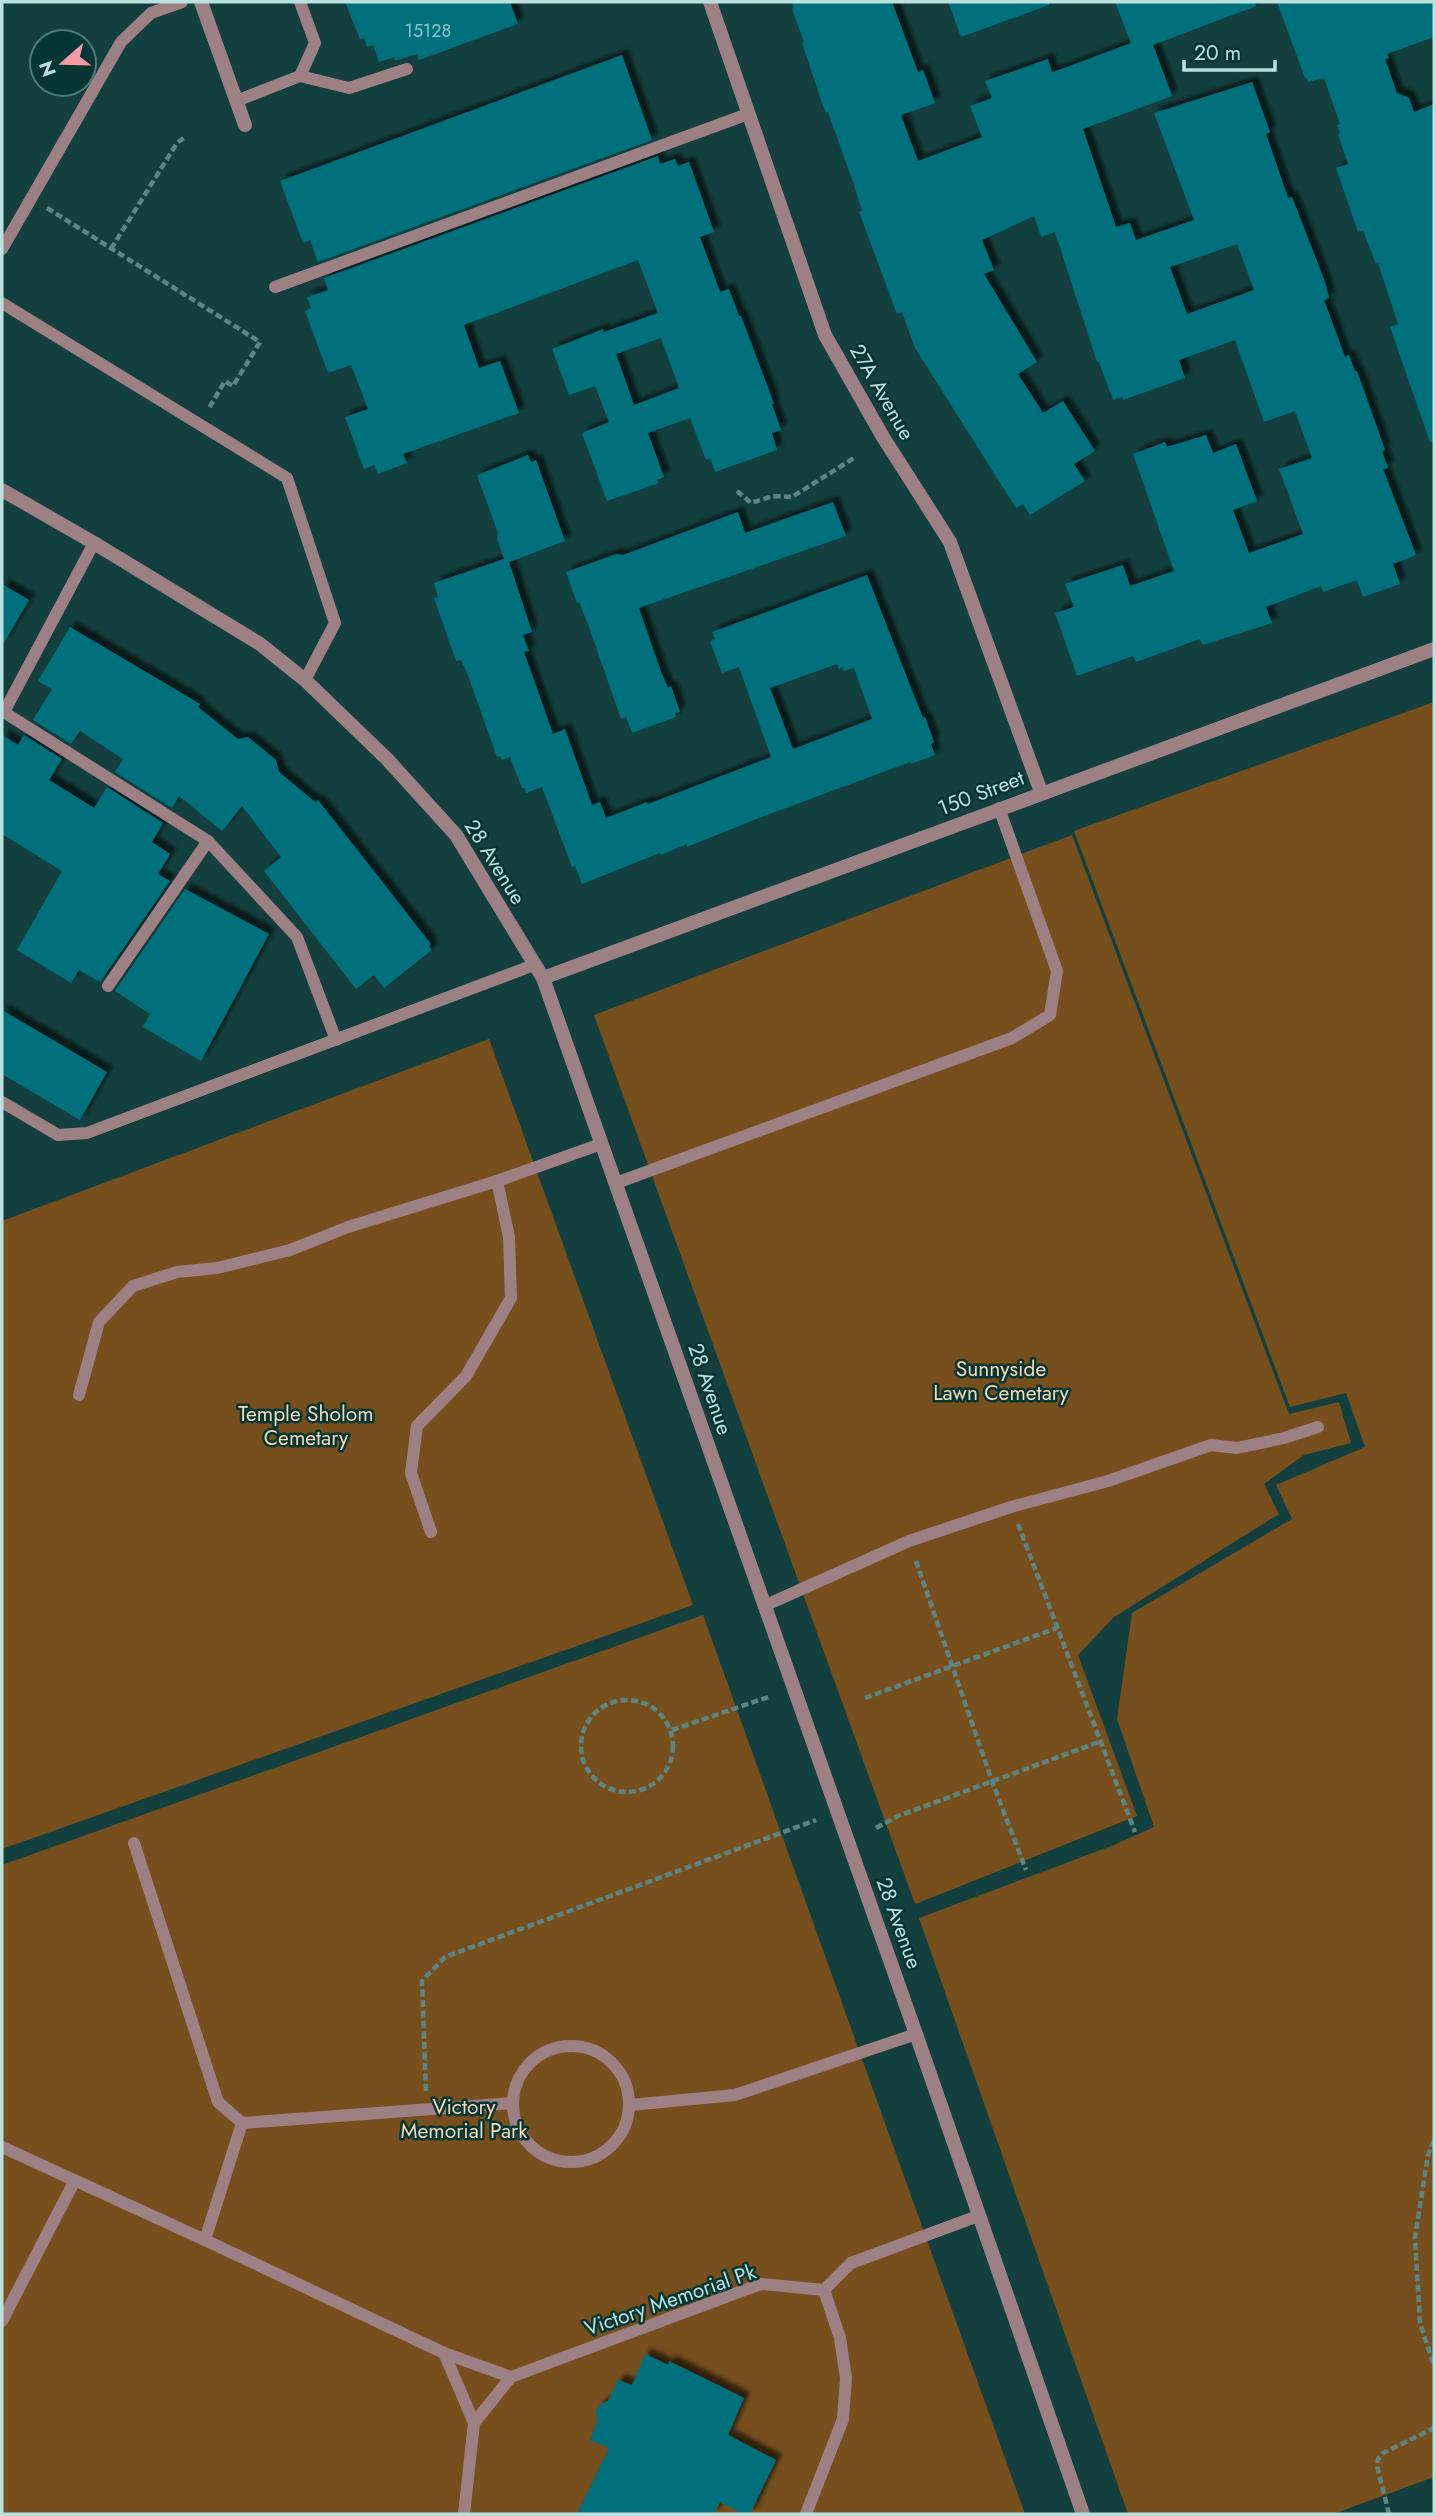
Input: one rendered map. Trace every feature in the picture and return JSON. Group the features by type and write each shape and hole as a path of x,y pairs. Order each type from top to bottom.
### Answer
{"street":[{"path":"201,2 245,125"},
{"name":"27A Avenue","path":"710,2 825,335 883,437 950,542 1041,792"},
{"name":"28 Avenue","path":"2,490 260,644 305,680 387,760 456,835 543,978 1083,2514"},
{"name":"150 Street","path":"543,978 1434,649"}],"lane":[{"path":"2,249 121,43 151,13 182,2"},
{"path":"300,2 315,43 300,76"},
{"path":"236,101 300,76 349,88 407,69"},
{"path":"275,287 748,114"},
{"path":"2,303 287,478 335,623 305,680"},
{"path":"94,543 3,711 208,841 297,937 336,1040"},
{"path":"616,1183 1012,1038 1050,1015 1057,971 999,808"},
{"path":"108,986 208,841"},
{"path":"2,1102 58,1135 88,1132 534,965"},
{"path":"79,1395 99,1322 133,1286 177,1272 217,1268 290,1250 348,1227 497,1181 601,1144"},
{"path":"431,1532 411,1473 417,1426 466,1376 511,1298 509,1237 497,1181"},
{"path":"764,1606 909,1541 1012,1507 1108,1481 1212,1445 1237,1447 1284,1438 1318,1427"},
{"path":"134,1843 218,2102 242,2123 513,2103"},
{"path":"630,2105 734,2095 916,2034"},
{"path":"565,2045 585,2046 603,2054 618,2068 627,2085 630,2105 626,2124 617,2140 603,2153 586,2160 568,2162 549,2158 533,2148 521,2134 514,2116 513,2103 518,2078 530,2062 546,2051 565,2045"},
{"path":"205,2240 242,2123"},
{"path":"2,2147 444,2353 511,2377 474,2423"},
{"path":"2,2321 74,2182"},
{"path":"806,2514 843,2419 846,2378 840,2338 824,2290 851,2263 978,2216"},
{"name":"Victory Memorial Pk","path":"511,2377 761,2284 824,2290"},
{"path":"444,2353 474,2423 464,2514"}],"path":[{"path":"111,249 177,143 185,137"},
{"path":"31,198 260,342 233,386 225,381 200,425"},
{"path":"737,491 751,503 773,496 792,497 854,457"},
{"path":"1012,1507 1135,1832"},
{"path":"909,1541 992,1781 1026,1870"},
{"path":"865,1698 1057,1628"},
{"path":"672,1730 771,1696"},
{"path":"625,1699 640,1701 653,1707 664,1717 672,1730 674,1746 671,1762 664,1775 651,1786 637,1792 621,1792 606,1787 594,1778 585,1765 581,1750 582,1735 597,1710 610,1702 625,1699"},
{"path":"876,1828 898,1816 1099,1742"},
{"path":"426,2109 422,1981 445,1957 816,1820"},
{"path":"1434,2140 1427,2155 1415,2236 1420,2323 1434,2366"},
{"path":"1389,2514 1377,2466 1378,2459 1383,2453 1434,2428"}],"green space":[{"path":"1434,702 1434,2477 1333,2514 1128,2514 919,1918 1114,1845 1154,1827 1117,1719 1132,1613 1292,1519 1276,1485 1365,1447 1346,1393 1290,1407 1074,831"},
{"name":"Sunnyside Lawn Cemetary","path":"1072,835 1289,1414 1339,1402 1351,1443 1304,1455 1264,1484 1279,1514 1114,1617 1078,1655 1137,1816 915,1904 594,1015"},
{"name":"Temple Sholom Cemetary","path":"489,1039 693,1605 2,1849 2,1221"},
{"name":"Victory Memorial Park","path":"703,1615 1025,2514 2,2514 2,1865"}],"building":[{"path":"345,2 510,2 518,24 419,60 417,54 395,61 394,57 379,62 373,45 367,47 364,38 360,39"},
{"path":"792,2 892,2 918,72 923,70 935,103 901,115 918,161 982,137 970,106 992,98 985,81 1048,59 1052,72 1131,43 1115,2 1255,2 1256,6 1153,45 1172,96 1083,129 1116,227 1130,223 1136,240 1194,220 1154,113 1252,82 1270,132 1266,134 1288,198 1292,197 1325,282 1329,298 1324,300 1345,357 1349,355 1357,371 1385,450 1382,451 1388,468 1383,469 1416,555 1393,564 1400,584 1363,597 1357,580 1323,592 1321,586 1266,607 1272,623 1203,645 1200,639 1136,662 1133,656 1077,676 1055,613 1074,607 1065,584 1123,565 1130,586 1174,571 1133,454 1165,442 1167,447 1206,435 1213,453 1236,444 1257,501 1233,510 1249,553 1303,534 1279,469 1312,458 1295,411 1264,422 1235,340 1179,360 1185,378 1123,400 1122,397 1113,400 1097,362 1055,232 1041,237 1034,216 982,240 994,270 984,274 1037,362 1018,374 1043,413 1063,401 1095,451 1074,464 1085,481 1030,515 1023,504 1016,508 915,348 902,312 897,314 859,212 862,211 854,185 828,112 825,112 802,43 804,42 792,9","holes":["1237,244 1254,290 1187,314 1170,267"]},
{"path":"948,2 1049,2 1049,5 961,37"},
{"path":"1277,2 1434,2 1434,37 1387,54 1389,58 1385,59 1397,93 1409,98 1414,112 1434,104 1434,442 1430,442 1390,327 1398,324 1378,263 1376,264 1363,230 1358,232 1336,168 1348,164 1338,134 1337,125 1340,124 1324,78 1308,82 1305,78"},
{"path":"622,55 652,140 318,262 310,240 303,243 280,181"},
{"path":"658,156 660,164 675,159 678,166 689,162 714,232 700,237 720,292 729,289 741,316 774,404 781,430 772,433 777,450 715,472 710,458 706,460 690,418 648,433 664,477 657,480 659,483 607,501 582,433 609,422 595,386 569,395 552,349 603,329 604,332 658,313 638,260 464,325 479,368 500,361 519,413 403,454 407,463 378,474 374,465 364,469 345,417 368,409 351,365 328,373 305,311 311,308 307,297 328,290 324,278","holes":["661,338 679,388 634,405 616,354"]},
{"path":"528,455 531,462 536,460 565,541 509,562 532,632 523,635 529,651 524,652 553,734 565,729 592,805 600,802 606,818 771,757 739,667 722,673 710,641 715,639 712,632 867,575 923,718 925,717 934,742 931,744 935,755 759,818 687,847 687,844 661,855 660,853 582,884 575,866 572,867 542,787 526,793 510,757 502,760 500,756 497,757 467,673 461,660 456,661 434,598 438,597 434,583 504,559 497,539 498,533 477,475","holes":["837,664 839,669 843,667 844,671 854,668 872,719 793,749 770,688"]},
{"path":"833,502 846,536 639,608 661,672 668,688 671,686 680,712 675,713 676,717 632,733 626,717 621,719 589,627 566,572 616,554 623,555 738,512 745,533"},
{"path":"2,584 29,600 2,646"},
{"path":"70,627 200,704 198,707 238,739 248,737 276,760 279,772 315,802 318,800 431,944 429,946 432,950 384,988 374,975 356,989 264,871 281,857 242,806 222,831 179,796 172,808 115,772 123,759 80,731 71,744 33,720 52,689 38,681"},
{"path":"2,735 18,745 24,735 62,759 49,780 94,808 107,787 163,823 152,842 170,854 158,874 170,881 100,982 79,970 71,983 17,950 62,871 2,834"},
{"path":"185,889 269,934 201,1061 143,1027 150,1014 115,991"},
{"path":"2,1010 107,1072 80,1120 2,1074"},
{"path":"645,2354 668,2365 669,2361 744,2398 728,2435 776,2460 750,2514 743,2514 720,2502 714,2514 577,2514 609,2448 590,2440 597,2422 596,2410 608,2401 618,2380 632,2385"}]}
